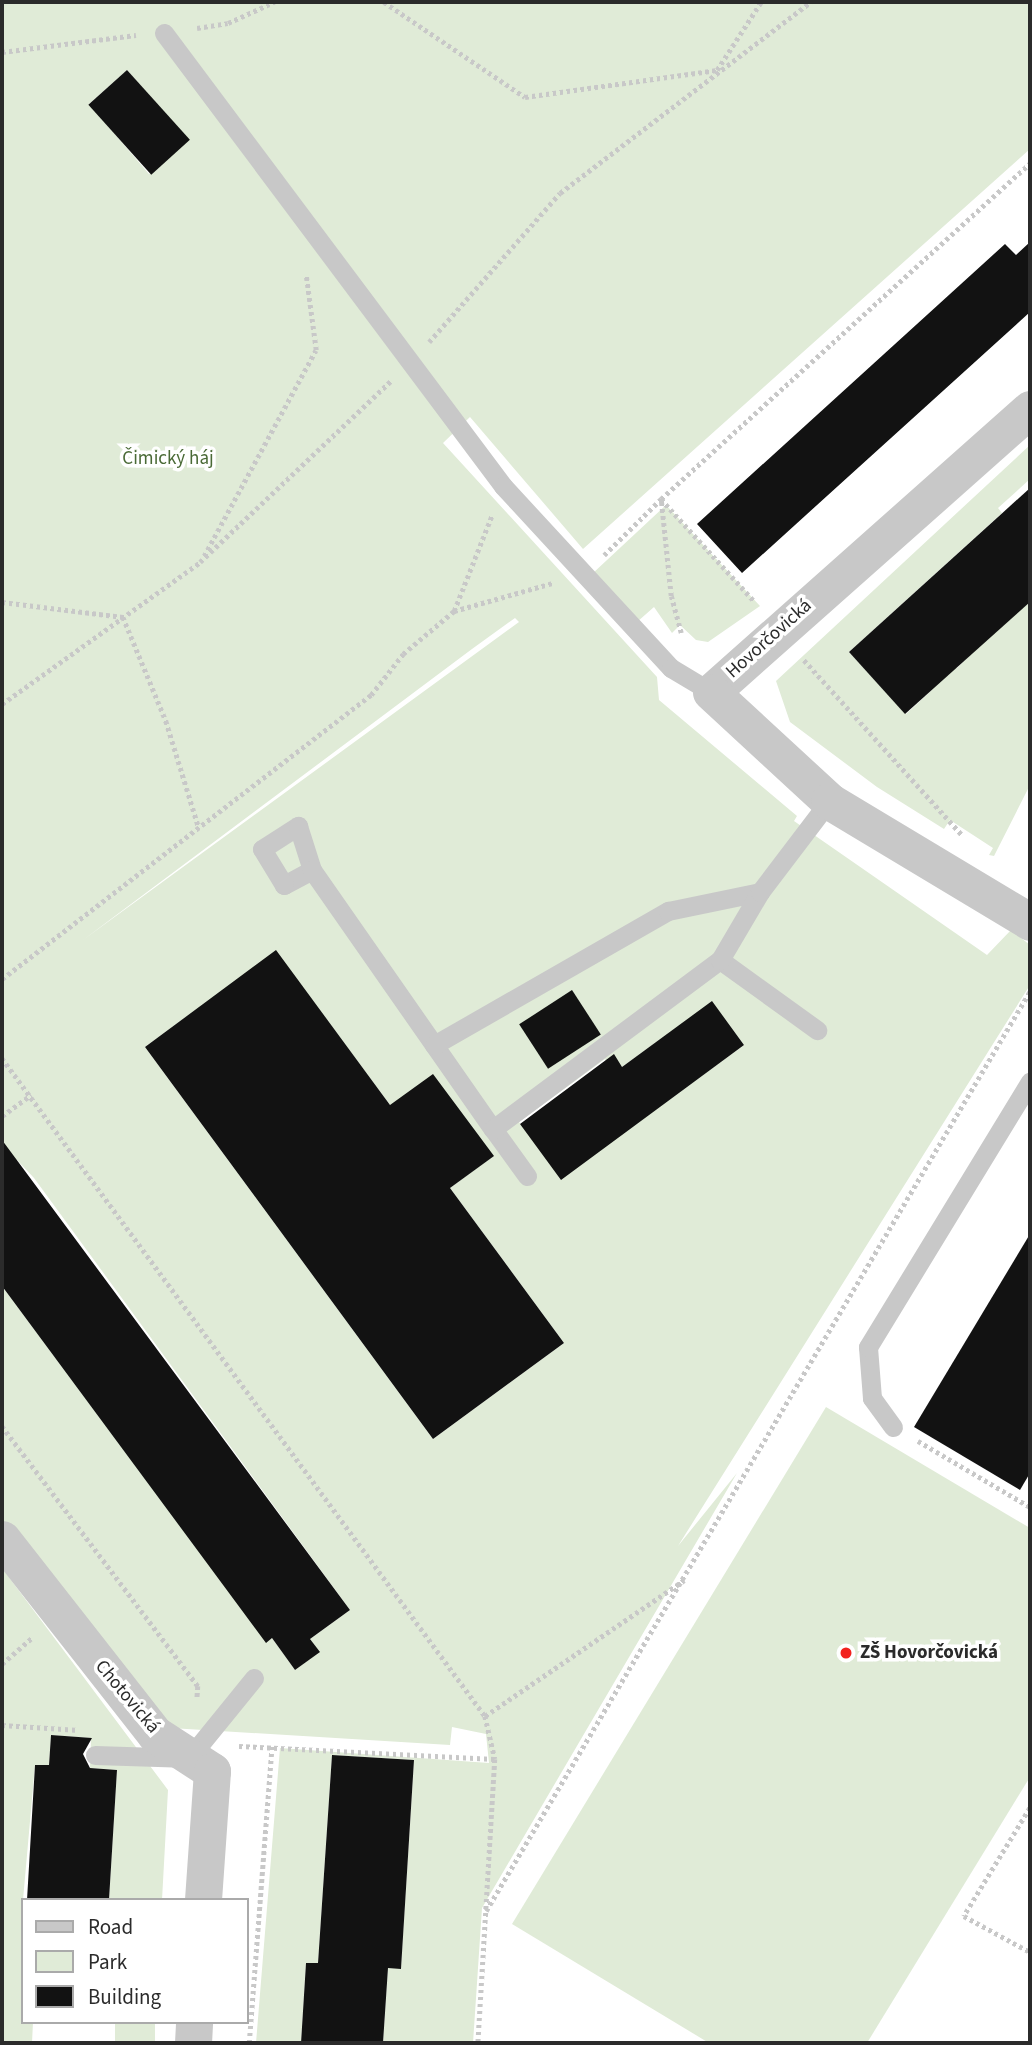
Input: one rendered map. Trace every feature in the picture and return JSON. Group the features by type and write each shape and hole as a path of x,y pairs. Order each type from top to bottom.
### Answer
{"street":[{"name":"Hovorčovická","path":"1030,409 711,692 829,801 1030,922"},
{"name":"Chotovická","path":"2,1539 155,1734 202,1755"},
{"path":"202,1755 203,1898"},
{"path":"193,2043 194,2024"}],"lane":[{"path":"164,33 503,486 671,668 711,692"},
{"path":"493,1129 720,960 760,892 829,801"},
{"path":"312,870 527,1176"},
{"path":"434,1045 668,911 760,892"},
{"path":"720,960 817,1030"},
{"path":"892,1427 872,1398 868,1347 1030,1082"},
{"path":"95,1755 202,1755 254,1678"}],"path":[{"path":"2,52 228,23 274,2"},
{"path":"384,2 525,97 717,69 761,2"},
{"path":"2,704 200,562 411,361 560,193 717,69 811,2"},
{"path":"2,979 198,825 371,695 403,654 454,611 585,573 661,499 1030,163"},
{"path":"200,562 316,350 299,215"},
{"path":"454,611 503,486"},
{"path":"661,499 966,839"},
{"path":"661,499 671,596 679,631 686,639"},
{"path":"2,602 123,617"},
{"path":"123,617 166,721 198,825"},
{"path":"956,841 966,847"},
{"path":"486,1911 687,1578 1030,990"},
{"path":"2,1058 485,1716 495,1759 478,2043"},
{"path":"2,1116 31,1095"},
{"path":"2,1426 198,1686 192,1736 202,1755"},
{"path":"892,1427 1030,1507"},
{"path":"485,1716 687,1578"},
{"path":"2,1725 44,1728"},
{"path":"202,1755 242,1743 495,1759"},
{"path":"202,1755 242,1743"},
{"path":"249,2043 271,1745"},
{"path":"1030,1808 964,1916 1030,1952"}],"green space":[{"name":"Čimický háj","path":"2,2 1030,2 1030,149 583,549 470,417 443,443 657,677 659,700 797,816 794,821 987,955 1011,930 1030,945 1030,985 678,1546 737,1473 482,1908 473,2043 383,2043 388,1968 401,1968 414,1760 332,1755 318,1963 306,1963 301,2043 256,2043 280,1748 489,1763 486,1734 452,1727 450,1745 138,1726 2,1543 2,1286 266,1642 272,1638 295,1670 319,1652 310,1639 350,1610 34,1178 17,1160 2,1171","holes":["127,70 188,140 149,174 89,104","515,618 519,622 83,940","276,951 390,1105 493,1156 450,1188 564,1343 433,1439 145,1047","712,1002 744,1045 561,1179 519,1122 605,1059 615,1072"]},
{"path":"1030,445 1030,479 998,508 1002,513 849,652 906,714 932,690 928,685 952,663 957,668 1030,596 1030,785 994,856 989,855 993,848 950,820 944,829 877,787 790,722 776,681"},
{"path":"666,505 760,606 708,642 696,640 680,625 672,633 654,607 637,622 592,574"},
{"name":"ZŠ Hovorčovická","path":"826,1407 1030,1528 1030,1777 867,2043 709,2043 512,1924"},
{"path":"2,1568 168,1790 162,1898 109,1898 117,1770 90,1768 91,1738 51,1735 49,1765 35,1765 23,1898 21,1898 21,2024 33,2024 32,2043 2,2043"},
{"path":"115,2024 155,2024 155,2043 115,2043"}],"building":[{"path":"127,70 190,140 151,175 88,105"},
{"path":"1030,242 1030,312 742,573 697,524 1005,244 1016,255"},
{"path":"1030,488 1030,602 905,714 849,652"},
{"path":"276,950 390,1105 433,1074 494,1156 450,1188 564,1343 433,1439 145,1047"},
{"path":"572,990 601,1034 548,1069 519,1024"},
{"path":"712,1001 744,1045 561,1180 520,1124 614,1054 622,1067"},
{"path":"2,1140 350,1610 310,1639 320,1652 295,1670 272,1638 266,1643 2,1286"},
{"path":"1030,1234 1030,1473 1020,1490 914,1427"},
{"path":"51,1735 92,1738 83,1754 90,1768 117,1770 109,1898 27,1898 35,1765 49,1765"},
{"path":"332,1755 414,1760 401,1969 388,1968 383,2043 301,2043 306,1963 318,1963"}],"place":[{"name":"ZŠ Hovorčovická","path":"846,1653"}]}
